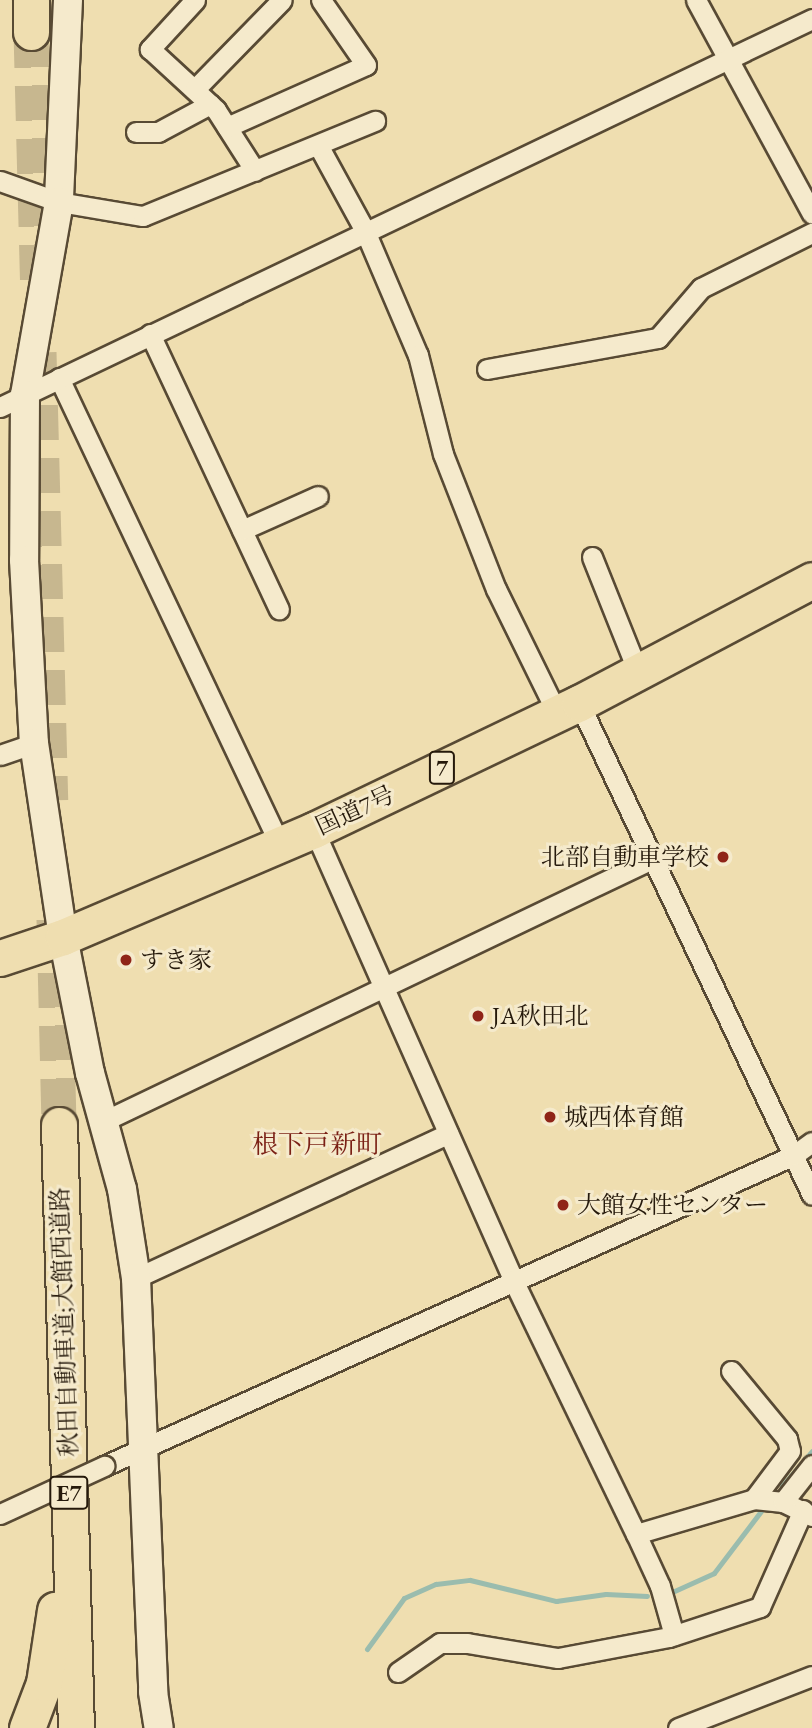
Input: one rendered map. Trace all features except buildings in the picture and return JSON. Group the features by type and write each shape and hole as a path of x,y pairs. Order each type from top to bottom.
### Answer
{"highway":[{"name":"国道7号","path":"0,958 63,937 314,830 568,708 812,580"},
{"name":"秋田自動車道;大館西道路","path":"59,1125 76,1721"},
{"path":"27,1728 44,1683 57,1586 56,1328 61,1257"}],"street":[{"path":"68,0 60,202 25,395 24,560 34,743 63,937 122,1189 136,1278 153,1692 159,1728"},
{"path":"195,0 150,49 210,104 255,170"},
{"path":"195,89 282,0"},
{"path":"227,127 366,65 321,0"},
{"path":"696,0 812,214"},
{"path":"0,407 726,57 812,19"},
{"path":"136,132 158,132 210,104"},
{"path":"0,181 60,202 143,216 375,121"},
{"path":"318,145 365,231 418,355 443,454 496,589 654,858 812,1195"},
{"path":"487,369 658,338 701,288 812,233"},
{"path":"150,334 279,609"},
{"path":"59,379 280,845"},
{"path":"242,530 318,496"},
{"path":"592,557 638,672"},
{"path":"0,755 34,743"},
{"path":"314,830 513,1280 660,1586 674,1635"},
{"path":"104,1121 654,858"},
{"path":"136,1278 448,1134"},
{"path":"0,1514 104,1466 144,1444 794,1155 812,1142"},
{"path":"731,1371 788,1439 790,1451 754,1499"},
{"path":"783,1502 812,1465"},
{"path":"398,1672 440,1643 467,1643 558,1658 674,1635 760,1607 808,1513 783,1502 754,1499 635,1534"},
{"path":"678,1728 812,1676"}],"waterway":[{"path":"782,1486 812,1451"},
{"path":"670,1593 714,1573 761,1511"},
{"path":"367,1649 404,1598 436,1584 470,1580 556,1601 606,1594 647,1596"}],"tunnel":[{"path":"31,32 38,296"},
{"path":"39,352 51,800"},
{"path":"54,919 59,1125"}],"place":[{"name":"北部自動車学校","path":"723,857"},
{"name":"すき家","path":"126,960"},
{"name":"JA秋田北","path":"478,1016"},
{"name":"城西体育館","path":"550,1117"},
{"name":"大館女性センター","path":"563,1205"}],"district":[{"name":"根下戸新町","path":"317,1145"}]}
